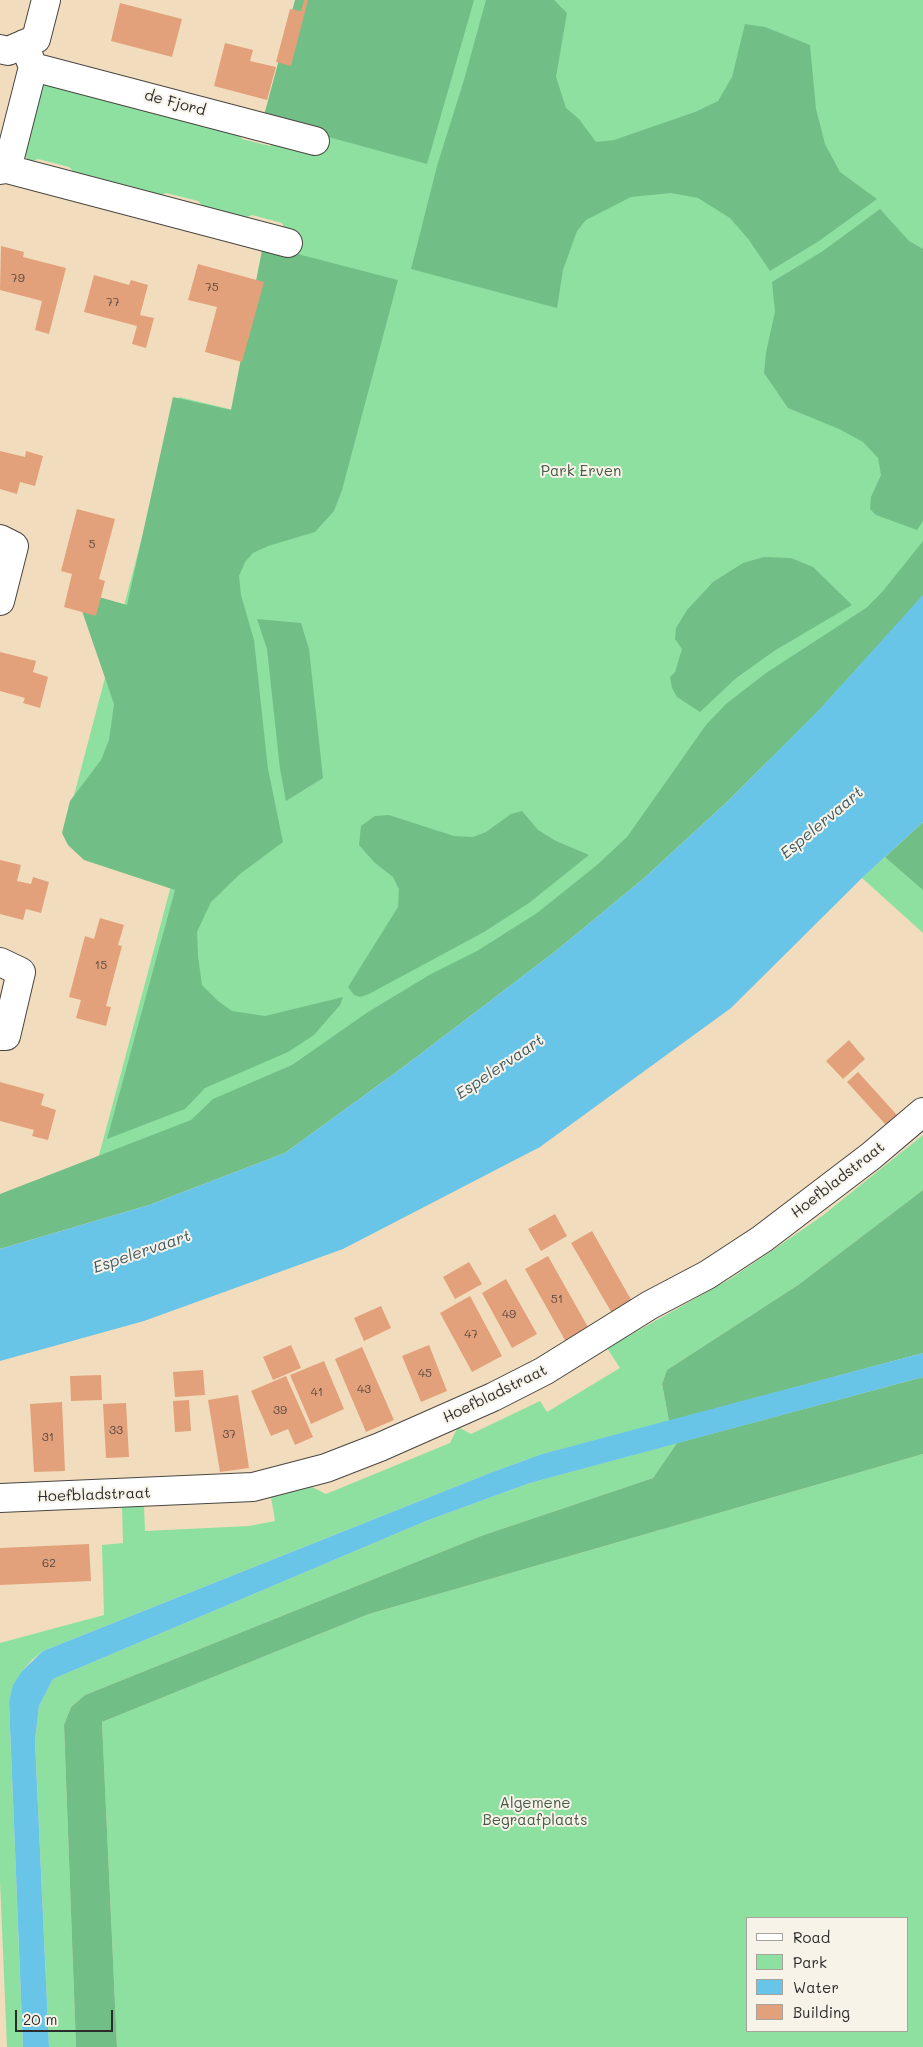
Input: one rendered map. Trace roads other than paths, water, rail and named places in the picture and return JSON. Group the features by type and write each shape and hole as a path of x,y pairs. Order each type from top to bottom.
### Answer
{"street":[{"path":"46,0 36,39 19,53 4,170 288,243"},
{"name":"de Fjord","path":"19,53 316,141"},
{"path":"0,540 14,546 0,601"},
{"path":"0,962 21,972 6,1036 0,1036"},
{"name":"Hoefbladstraat","path":"0,1498 252,1487 299,1477 362,1455 493,1397 544,1371 650,1305 707,1275 769,1234 871,1156 923,1112"}],"water":[{"name":"Espelervaart","path":"923,595 923,822 862,878 731,1008 540,1147 343,1249 144,1321 0,1361 0,1249 149,1205 285,1153 406,1065 557,950 643,879 728,801 820,709"},
{"path":"923,1353 923,1377 530,1483 426,1521 53,1679 39,1706 35,1741 49,2047 23,2047 9,1702 13,1685 22,1671 43,1651 542,1454"}],"park label":[{"name":"Park Erven","path":"581,471"},
{"name":"Algemene Begraafplaats","path":"535,1812"}]}
